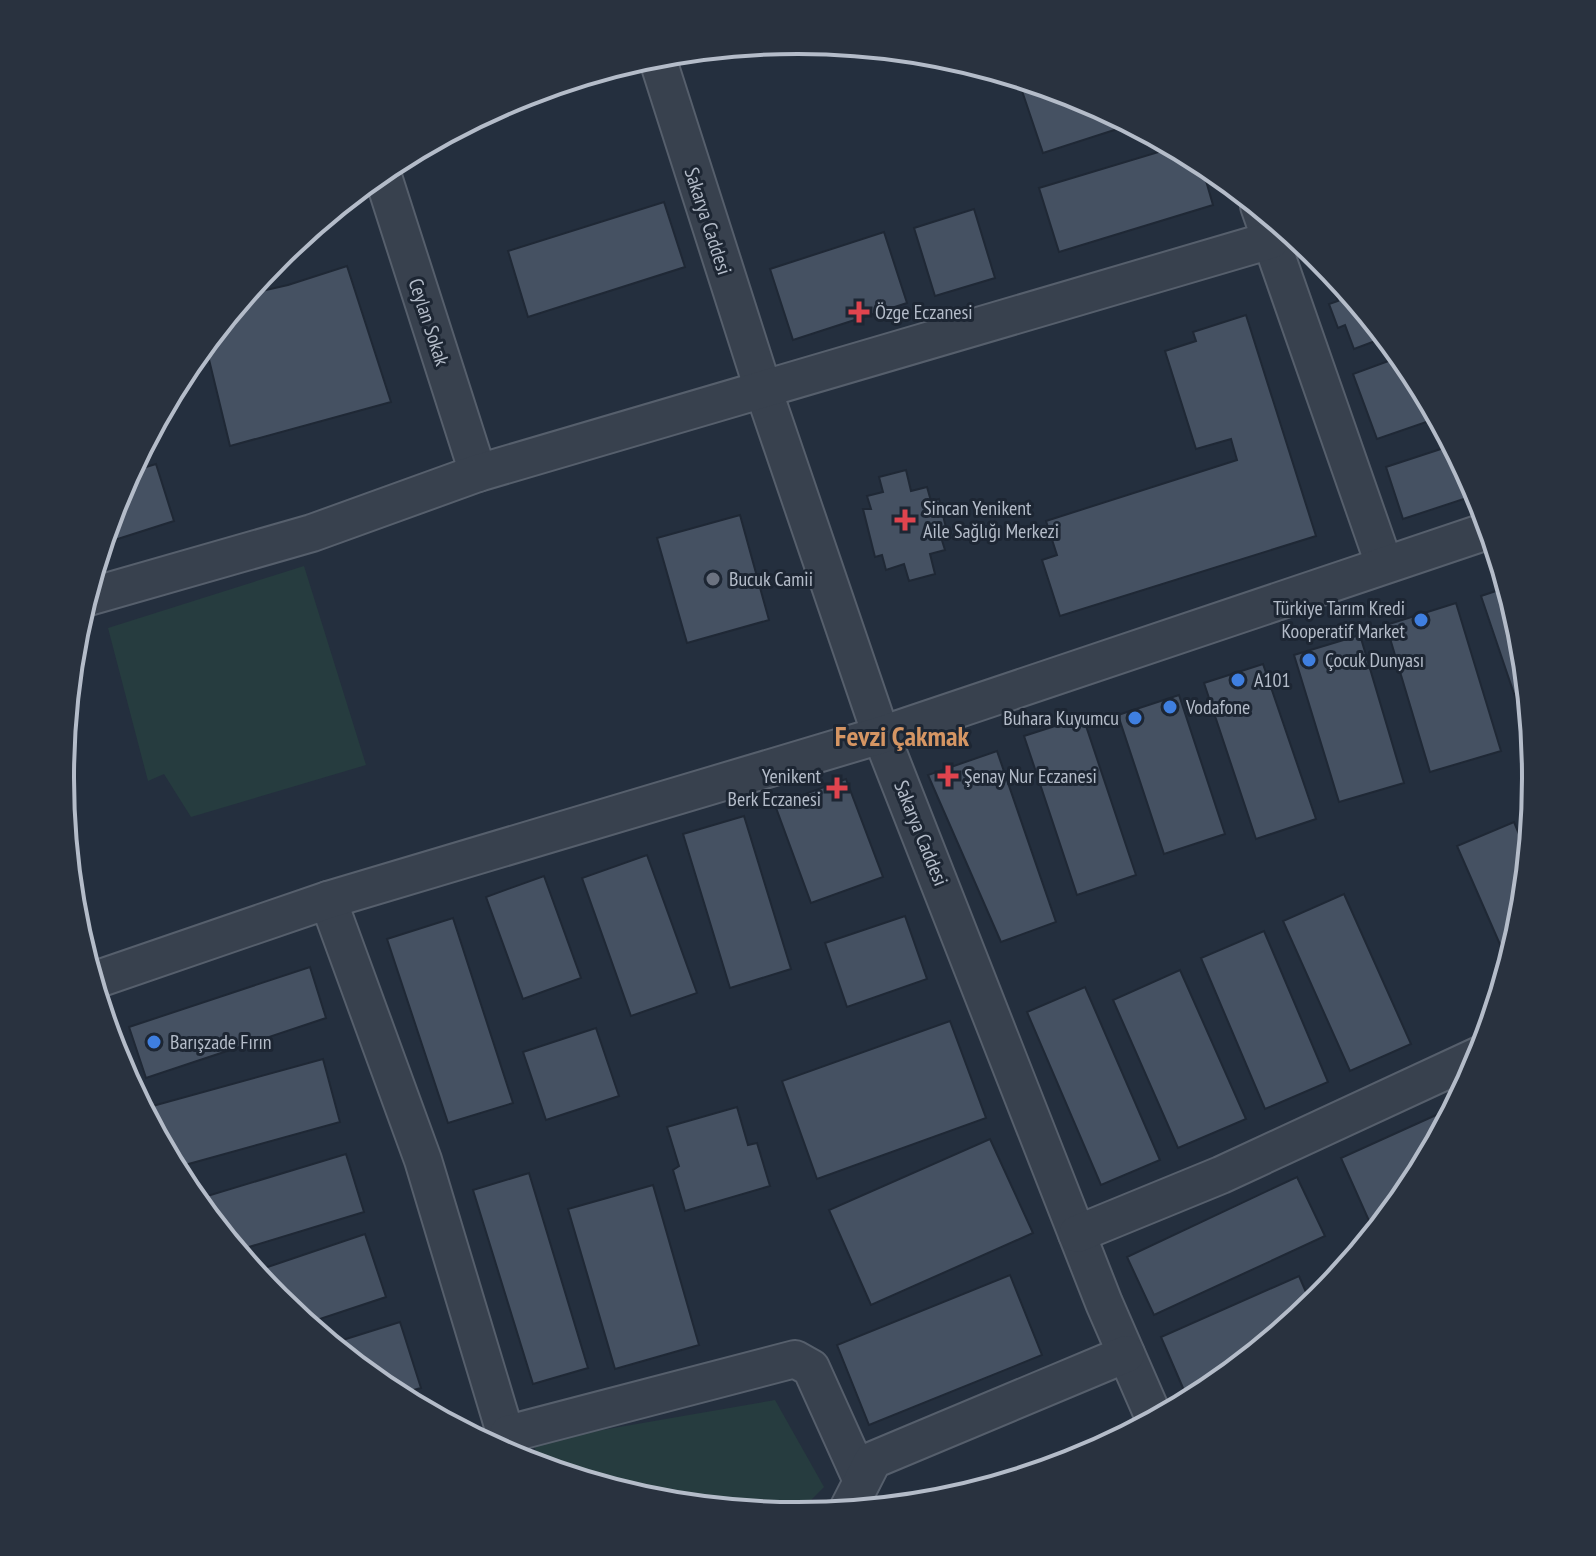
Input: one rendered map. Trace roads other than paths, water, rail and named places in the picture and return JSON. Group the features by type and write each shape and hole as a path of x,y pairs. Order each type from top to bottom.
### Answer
{"street":[{"name":"Sakarya Caddesi","path":"660,67 763,389 881,735 1077,1234 1151,1410"},
{"name":"Ceylan Sokak","path":"385,184 478,473"},
{"path":"1266,227 1384,564"},
{"path":"98,594 312,533 478,473 1271,240"},
{"path":"103,977 328,900 881,735 1480,533"},
{"path":"328,900 423,1160 509,1442"},
{"path":"1077,1234 1221,1175 1463,1063"},
{"path":"854,1496 873,1460 1126,1354"},
{"path":"517,1445 795,1359 811,1368 854,1496"}],"place":[{"name":"Özge Eczanesi","path":"859,312"},
{"name":"Sincan Yenikent Aile Sağlığı Merkezi","path":"905,520"},
{"name":"Bucuk Camii","path":"713,579"},
{"name":"Türkiye Tarım Kredi Kooperatif Market","path":"1421,620"},
{"name":"Çocuk Dunyası","path":"1309,660"},
{"name":"A101","path":"1238,680"},
{"name":"Vodafone","path":"1170,707"},
{"name":"Buhara Kuyumcu","path":"1135,718"},
{"name":"Şenay Nur Eczanesi","path":"948,776"},
{"name":"Yenikent Berk Eczanesi","path":"837,788"},
{"name":"Barışzade Fırın","path":"154,1042"}],"district":[{"name":"Fevzi Çakmak","path":"902,736"}]}
